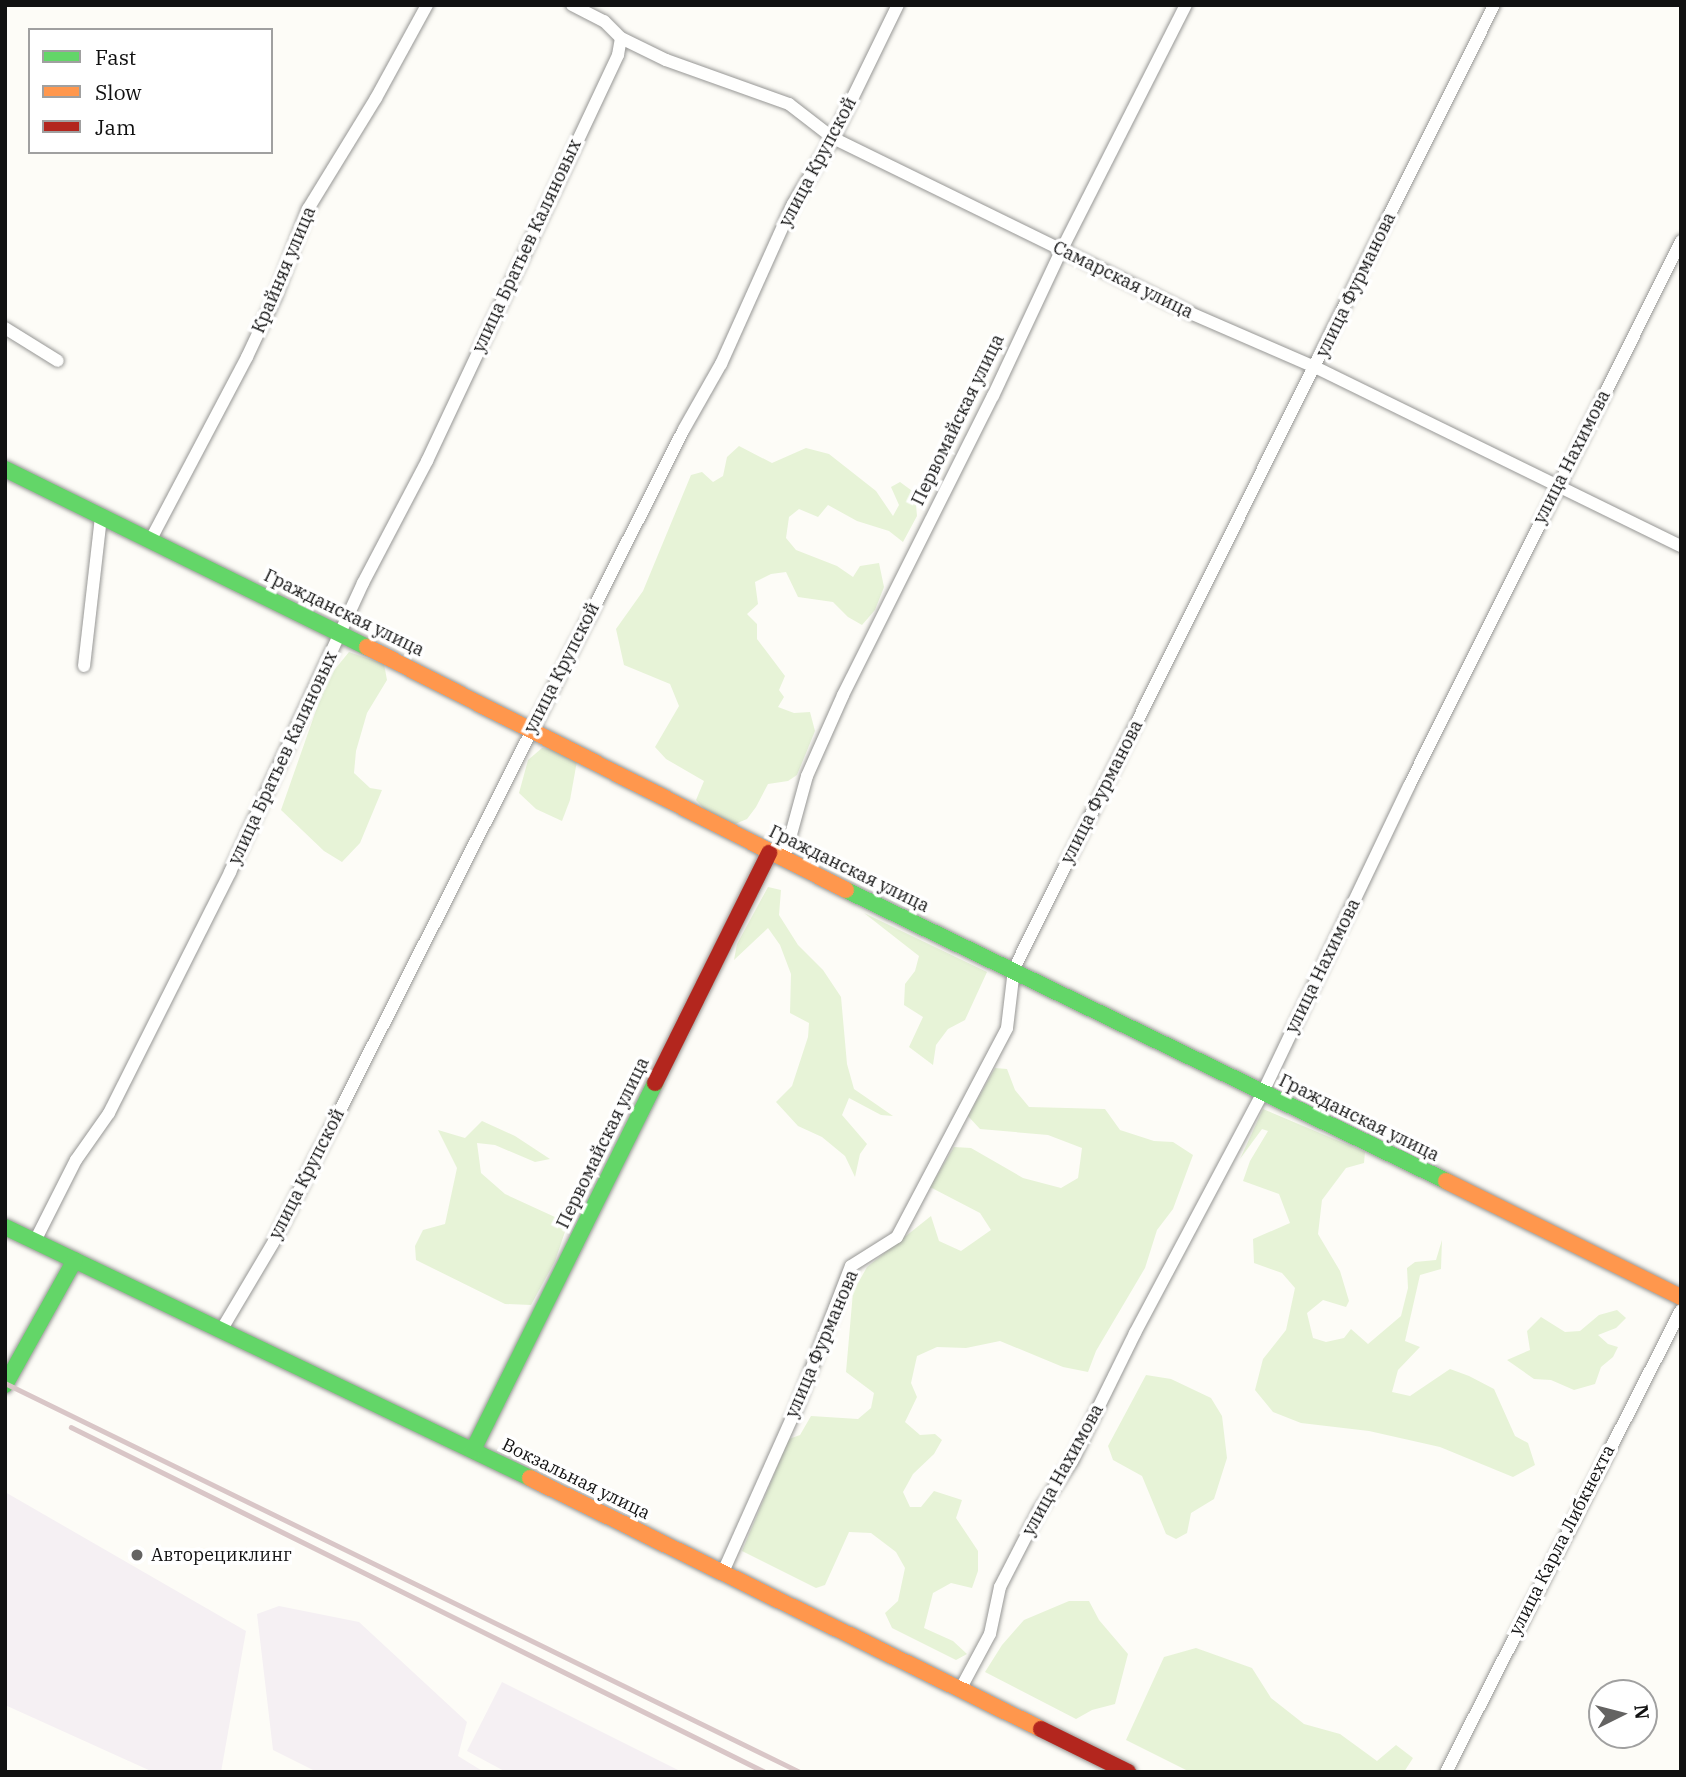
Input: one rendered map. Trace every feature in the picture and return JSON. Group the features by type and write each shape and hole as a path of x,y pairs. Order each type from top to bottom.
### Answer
{"street":[{"name":"Крайняя улица","path":"150,541 258,332 308,209 376,98 428,5"},
{"name":"Самарская улица","path":"572,5 604,21 621,38 678,65 789,104 833,138 1061,251 1190,313 1315,367 1681,546"},
{"name":"улица Крупской","path":"222,1329 273,1243 531,728 684,429 721,364 793,205 833,138 898,5"},
{"name":"Первомайская улица","path":"473,1450 776,856 807,776 843,695 993,396 1061,251 1186,5"},
{"name":"улица Фурманова","path":"723,1572 796,1409 851,1266 897,1237 1007,1028 1014,969 1494,5"},
{"name":"улица Братьев Каляновых","path":"35,1241 76,1160 109,1113 230,872 363,583 427,461 618,55 621,38"},
{"name":"улица Нахимова","path":"961,1688 990,1634 1000,1587 1039,1511 1072,1461 1135,1333 1263,1092 1557,485 1681,241"},
{"path":"5,328 58,360"},
{"name":"Гражданская улица","path":"5,469 531,728 776,856 1014,969 1681,1297"},
{"path":"84,666 101,517"},
{"name":"Вокзальная улица","path":"5,1227 473,1450 1128,1772"},
{"path":"5,1385 75,1260"},
{"name":"улица Карла Либкнехта","path":"1446,1772 1681,1310"}],"shaded area":[{"path":"5,1492 246,1631 221,1772 153,1772 5,1705"},
{"path":"279,1606 359,1622 467,1722 458,1756 484,1772 317,1772 273,1750 257,1614"},
{"path":"502,1682 682,1772 506,1772 467,1751"}],"green space":[{"path":"739,446 772,463 806,448 829,454 876,491 893,516 899,505 891,487 900,482 915,493 917,516 903,542 889,531 857,521 828,505 818,517 799,509 789,517 786,538 796,550 837,566 853,577 860,566 879,563 884,587 875,610 862,625 848,617 833,602 798,597 786,572 771,574 755,582 758,604 747,614 757,624 757,639 785,676 779,690 784,697 778,707 794,713 810,712 815,731 797,775 788,781 768,784 747,819 735,824 711,816 696,800 704,781 666,759 655,747 679,706 670,684 624,665 616,629 643,591 691,475 702,472 713,482 723,476 727,457"},
{"path":"349,652 384,664 387,680 367,713 356,751 354,773 370,788 382,790 360,843 342,862 324,851 281,810 327,679"},
{"path":"542,748 562,751 577,761 570,800 562,821 536,809 519,793 528,760"},
{"path":"768,887 781,890 779,915 798,945 823,970 841,997 847,1064 854,1089 893,1116 881,1115 849,1098 842,1115 867,1144 860,1154 855,1177 845,1156 822,1137 798,1126 776,1102 792,1086 808,1037 809,1023 790,1013 791,974 780,945 768,928 734,960 737,944"},
{"path":"864,913 987,972 965,1020 948,1029 936,1045 933,1065 909,1047 923,1017 904,1005 905,984 915,971 919,956"},
{"path":"995,1068 1007,1069 1015,1090 1029,1107 1105,1109 1120,1130 1154,1141 1173,1142 1193,1155 1173,1209 1157,1230 1145,1268 1096,1351 1088,1372 1063,1367 1000,1341 966,1348 937,1347 917,1356 911,1383 917,1397 905,1422 920,1435 935,1434 942,1440 934,1454 913,1474 903,1492 910,1507 921,1507 934,1491 962,1500 956,1518 978,1551 978,1571 972,1588 951,1583 933,1593 924,1628 953,1641 967,1654 956,1660 892,1628 885,1613 898,1601 905,1568 896,1552 871,1533 849,1532 825,1585 816,1588 742,1551 789,1439 800,1435 811,1416 858,1419 871,1408 874,1393 846,1372 853,1292 867,1267 931,1216 939,1241 961,1251 991,1230 980,1213 930,1187 954,1147 971,1148 1023,1178 1061,1188 1078,1178 1082,1148 1048,1135 980,1129 968,1116"},
{"path":"1263,1109 1365,1152 1364,1163 1346,1168 1322,1200 1318,1234 1340,1271 1349,1301 1346,1307 1323,1300 1307,1313 1313,1338 1326,1342 1344,1338 1351,1329 1368,1344 1401,1316 1408,1288 1407,1268 1415,1262 1436,1260 1442,1240 1441,1269 1420,1275 1405,1341 1420,1347 1398,1370 1392,1392 1410,1396 1450,1369 1469,1376 1494,1389 1515,1436 1528,1443 1535,1465 1513,1477 1440,1447 1369,1431 1301,1423 1273,1412 1255,1390 1263,1359 1286,1330 1295,1288 1282,1273 1254,1263 1253,1239 1290,1223 1279,1194 1243,1181 1250,1161 1268,1131 1262,1129 1240,1159"},
{"path":"482,1121 515,1136 550,1159 535,1162 495,1145 477,1143 481,1173 505,1194 568,1223 555,1261 531,1305 505,1304 416,1260 415,1246 423,1230 445,1224 457,1168 438,1130 465,1138"},
{"path":"1617,1310 1626,1318 1616,1328 1598,1335 1608,1344 1618,1347 1613,1357 1601,1367 1595,1384 1574,1390 1551,1380 1534,1379 1507,1360 1530,1350 1527,1331 1541,1317 1565,1332 1580,1331 1599,1315"},
{"path":"1146,1375 1171,1379 1211,1398 1222,1416 1227,1458 1214,1499 1191,1513 1187,1533 1176,1539 1166,1534 1142,1476 1113,1460 1108,1446"},
{"path":"1069,1601 1089,1601 1099,1620 1128,1654 1115,1704 1092,1710 1076,1719 985,1672 1002,1645 1024,1620"},
{"path":"1196,1648 1252,1668 1271,1698 1304,1724 1340,1734 1377,1761 1396,1745 1413,1758 1404,1772 1190,1772 1126,1740 1164,1657"}],"railway":[{"path":"5,1383 800,1772"},
{"path":"71,1427 765,1772"}],"traffic: fast":[{"path":"5,469 367,647"},
{"path":"846,890 1446,1181"},
{"path":"473,1450 655,1083"},
{"path":"5,1227 530,1478"},
{"path":"5,1385 75,1260"}],"traffic: slow":[{"path":"367,647 846,890"},
{"path":"1446,1181 1681,1297"},
{"path":"530,1478 1041,1729"}],"traffic: jam":[{"path":"655,1083 769,853"},
{"path":"1041,1729 1128,1772"}],"place":[{"name":"Авторециклинг","path":"137,1555"}]}
